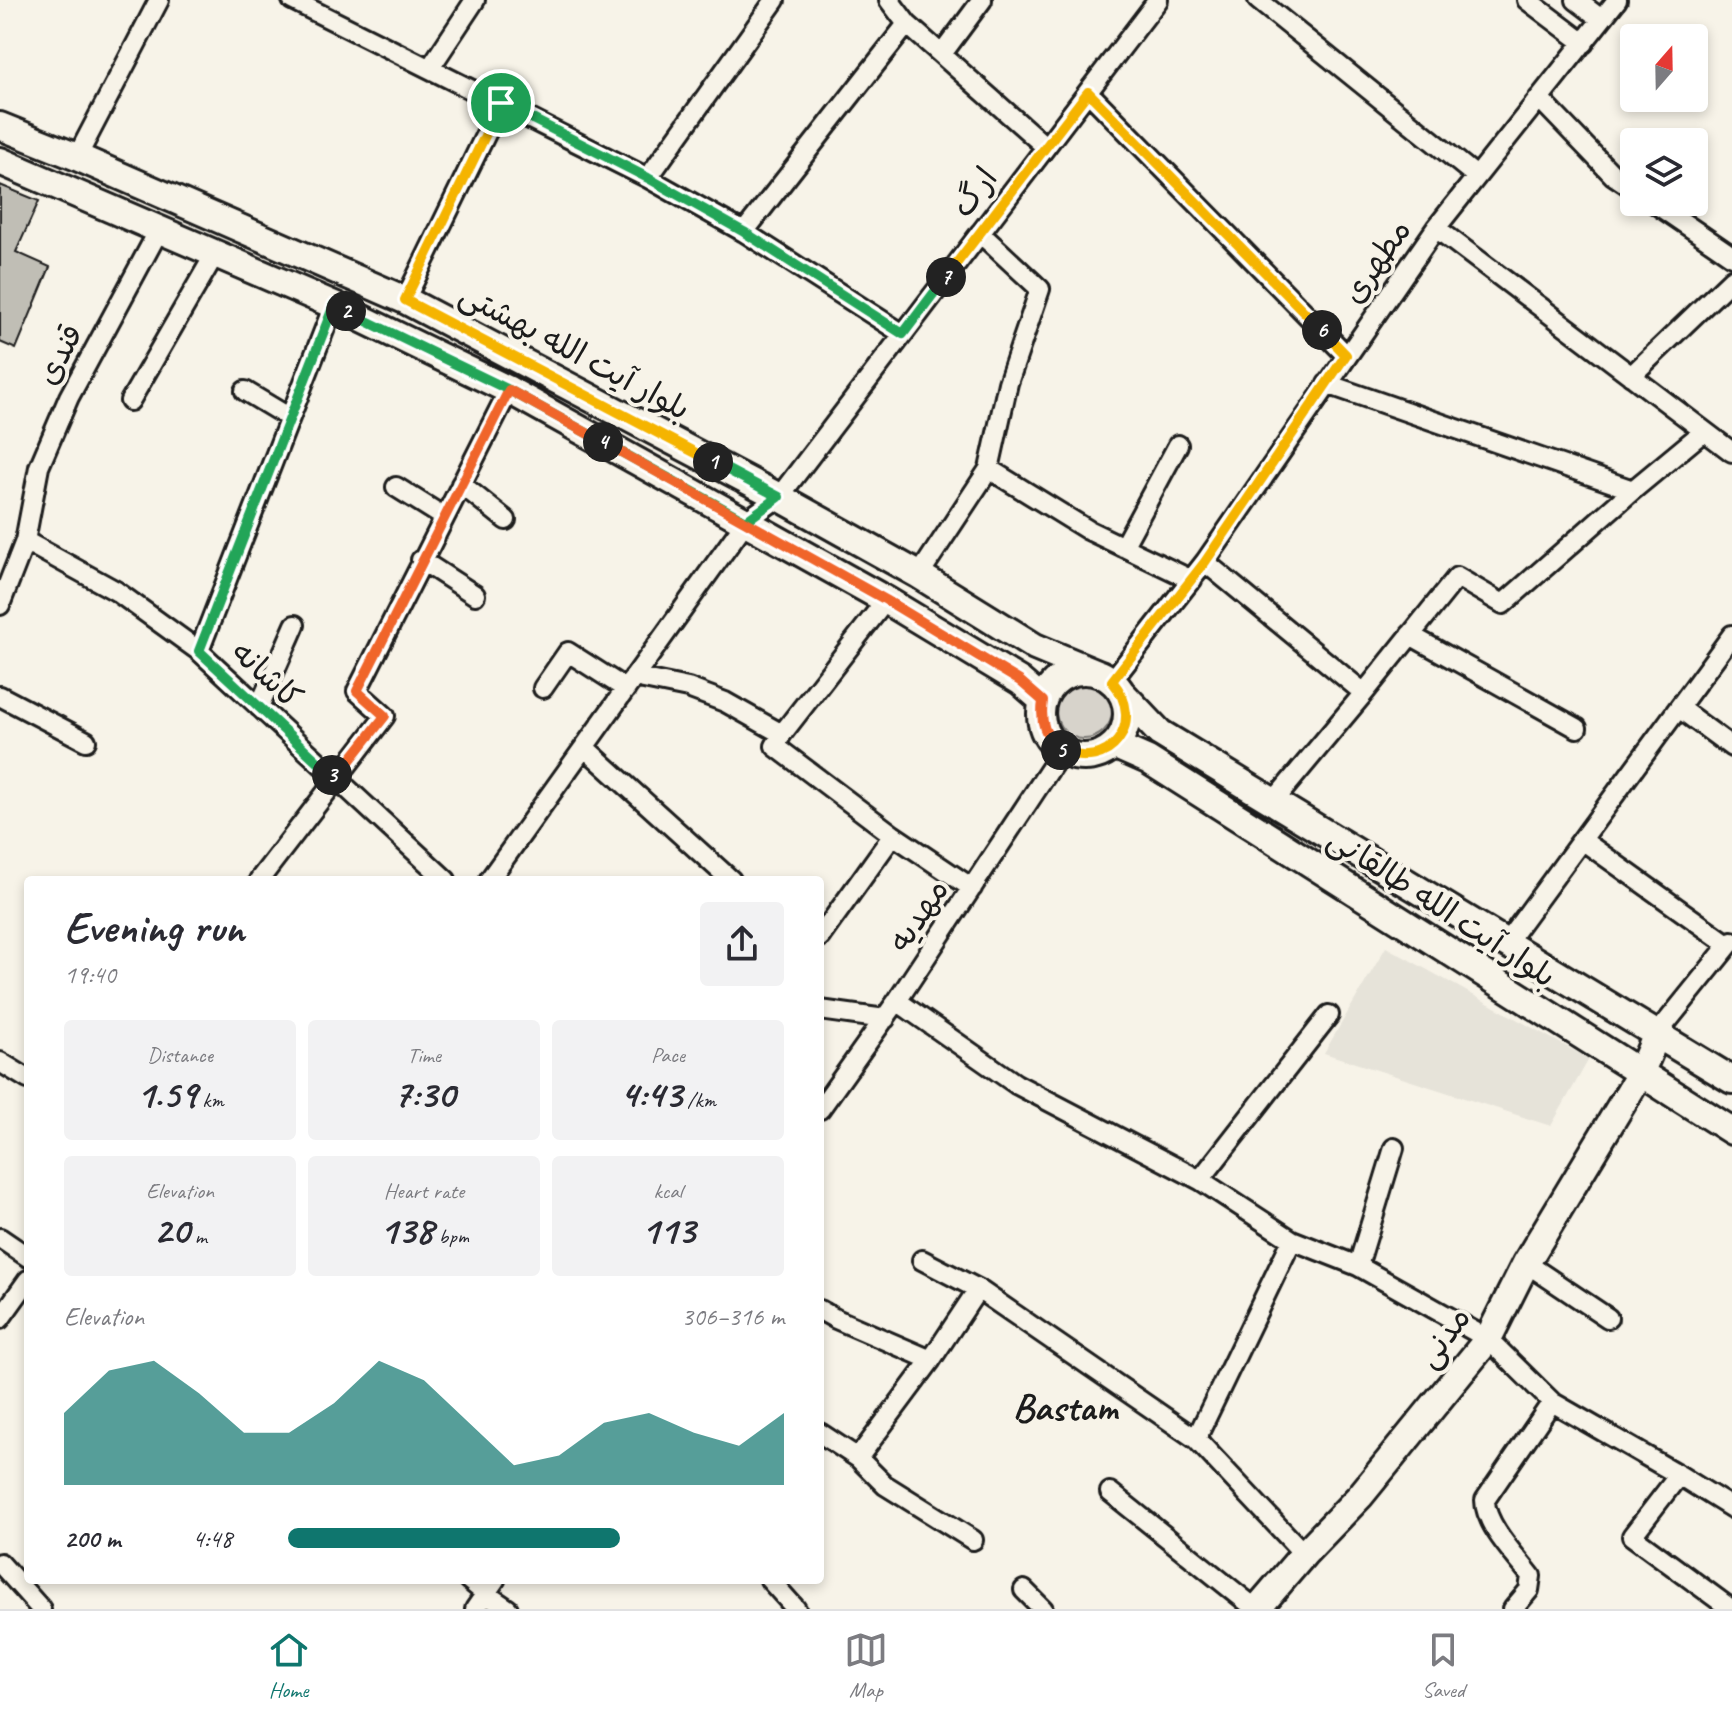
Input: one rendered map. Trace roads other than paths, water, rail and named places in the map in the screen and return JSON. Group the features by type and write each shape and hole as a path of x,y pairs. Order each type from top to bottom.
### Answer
{"street":[{"path":"77,157 159,0"},
{"path":"292,0 648,178 744,232 903,334"},
{"path":"430,68 475,0"},
{"path":"648,178 775,0"},
{"path":"889,0 907,24 1046,147"},
{"path":"942,54 982,0"},
{"name":"ارگ","path":"492,876 746,521 779,497 1158,0"},
{"path":"1258,0 1476,176"},
{"path":"1527,0 1584,43"},
{"path":"1576,0 1601,19"},
{"name":"مطهری","path":"1111,682 1205,562 1436,228 1617,0"},
{"path":"744,232 907,24"},
{"path":"1088,92 1346,355"},
{"path":"1539,98 1620,180"},
{"path":"405,300 501,103"},
{"name":"بلوار آیت الله بهشتی","path":"0,126 405,300 779,497 919,575 1035,647 1111,682"},
{"name":"بلوار آیت الله بهشتی","path":"0,161 334,305 509,390 886,600 1020,681 1043,701"},
{"path":"1673,216 1732,256"},
{"path":"1436,228 1732,452"},
{"name":"قندی","path":"0,605 25,541 39,467 69,397 159,230"},
{"path":"919,575 989,469 1008,383 1040,289 980,233"},
{"path":"130,401 215,254"},
{"path":"1631,376 1732,279"},
{"path":"199,651 334,305"},
{"path":"1327,384 1633,490"},
{"path":"262,876 385,716 357,691 509,390"},
{"path":"245,391 290,418"},
{"path":"1273,802 1457,577 1503,604 1703,432"},
{"path":"1123,547 1178,445"},
{"path":"989,469 1088,530 1192,580"},
{"path":"461,484 506,520"},
{"path":"396,487 444,517"},
{"name":"کاشانه","path":"25,541 116,591 199,651 442,876"},
{"path":"421,560 475,595"},
{"path":"1205,562 1364,693"},
{"path":"886,600 775,746 893,835 972,888"},
{"path":"259,707 295,625"},
{"path":"1410,635 1577,728"},
{"path":"1506,943 1729,644"},
{"path":"543,688 568,652 630,683 688,688 712,697 782,734"},
{"path":"1086,671 1111,682 1126,705 1127,720 1123,733 1114,745 1103,753 1075,756 1051,742 1041,716 1043,701 1059,679 1086,671"},
{"name":"بلوار آیت الله طالقانی","path":"1111,682 1160,733 1732,1080"},
{"path":"0,696 86,741"},
{"path":"1679,708 1732,747"},
{"name":"بلوار آیت الله طالقانی","path":"1114,745 1148,760 1732,1131"},
{"path":"584,747 727,876"},
{"name":"مهدیه","path":"824,1103 885,1019 1062,751"},
{"path":"824,931 893,835"},
{"path":"1582,840 1730,943 1657,1034"},
{"path":"897,1001 1016,1084 1200,1180 1292,1240 1358,1266 1488,1339 1552,1402 1732,1508"},
{"path":"824,1011 885,1019"},
{"path":"1200,1180 1329,1015"},
{"name":"مدنی","path":"1257,1609 1360,1496 1488,1339 1526,1263 1640,1074 1657,1034"},
{"path":"0,1062 24,1077"},
{"path":"1358,1266 1394,1148"},
{"path":"0,1238 24,1254"},
{"path":"1196,1439 1292,1240"},
{"path":"922,1260 978,1289 1196,1439 1304,1554"},
{"path":"1526,1263 1608,1318"},
{"path":"0,1319 24,1286"},
{"path":"858,1458 931,1360 978,1289"},
{"path":"824,1312 931,1360"},
{"path":"1513,1609 1529,1590 1531,1576 1490,1521 1485,1500 1552,1402"},
{"path":"824,1436 858,1458 885,1485 973,1540"},
{"path":"1679,1475 1632,1536 1731,1609"},
{"path":"1110,1492 1257,1609"},
{"path":"0,1563 41,1609"},
{"path":"774,1584 796,1609"},
{"path":"1024,1590 1043,1609"},
{"path":"485,1594 508,1609"}],"district":[{"name":"Bastam","path":"1065,1406"}]}
